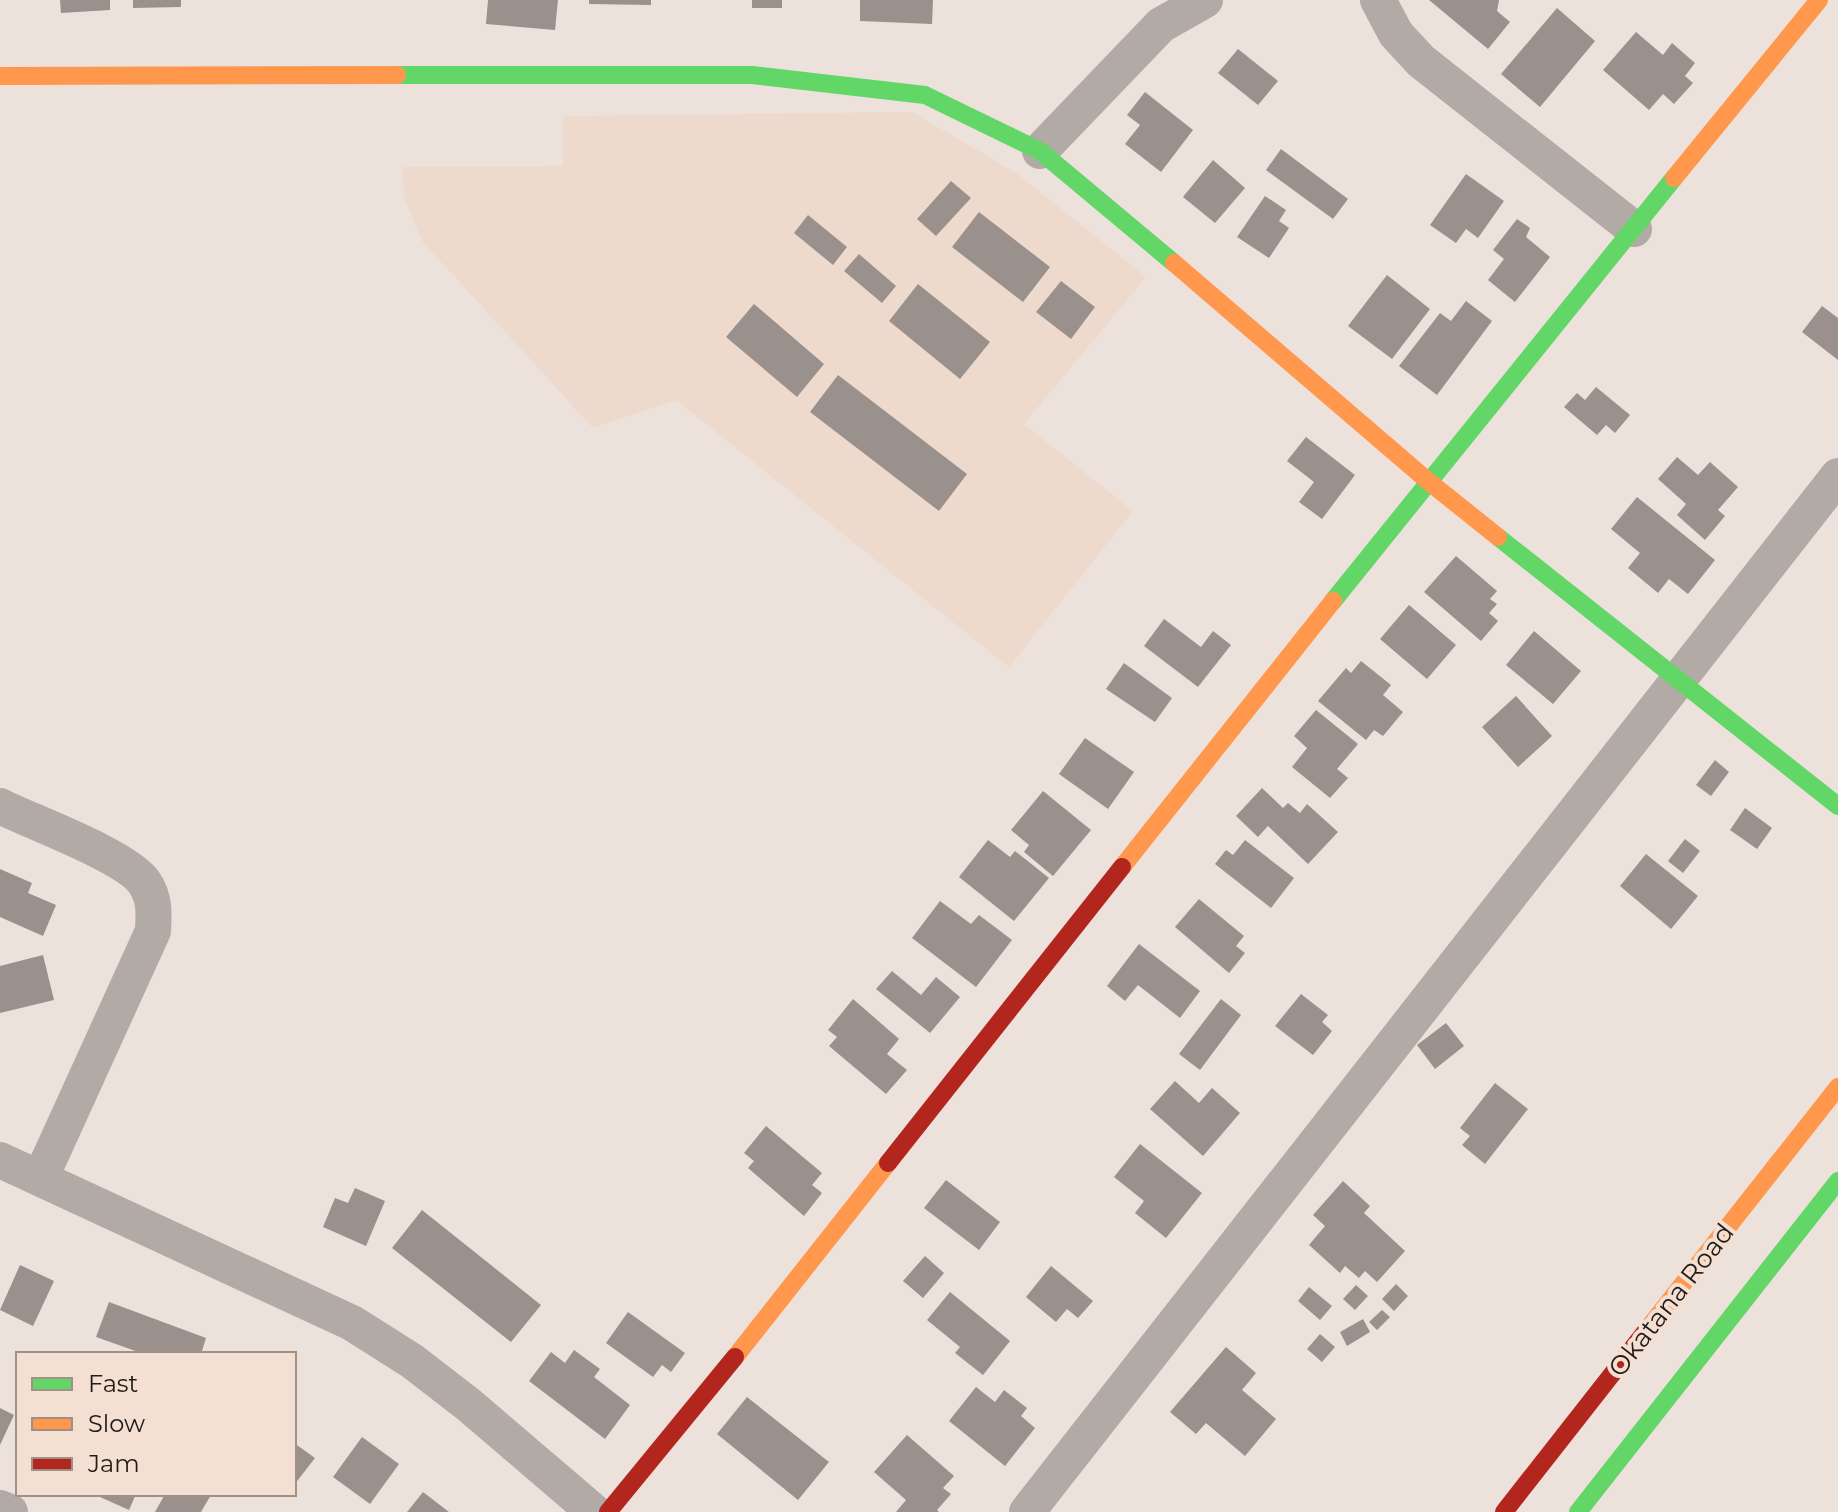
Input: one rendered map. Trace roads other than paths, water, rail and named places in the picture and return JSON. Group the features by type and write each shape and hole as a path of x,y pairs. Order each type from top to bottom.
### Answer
{"street":[{"path":"1040,151 1161,25 1205,0"},
{"path":"1378,0 1396,34 1421,61 1634,229"},
{"path":"608,1512 741,1349 1428,481 1819,0"},
{"path":"0,76 752,75 925,95 1040,151 1428,481 1838,806"},
{"path":"1027,1512 1838,476"},
{"path":"0,806 123,864 144,881 154,903 153,931 41,1177"},
{"name":"Okatana Road","path":"1504,1512 1838,1087"},
{"path":"0,1160 352,1323 412,1361 469,1405 594,1512"},
{"path":"1578,1512 1838,1181"},
{"path":"0,1508 10,1512"}]}
